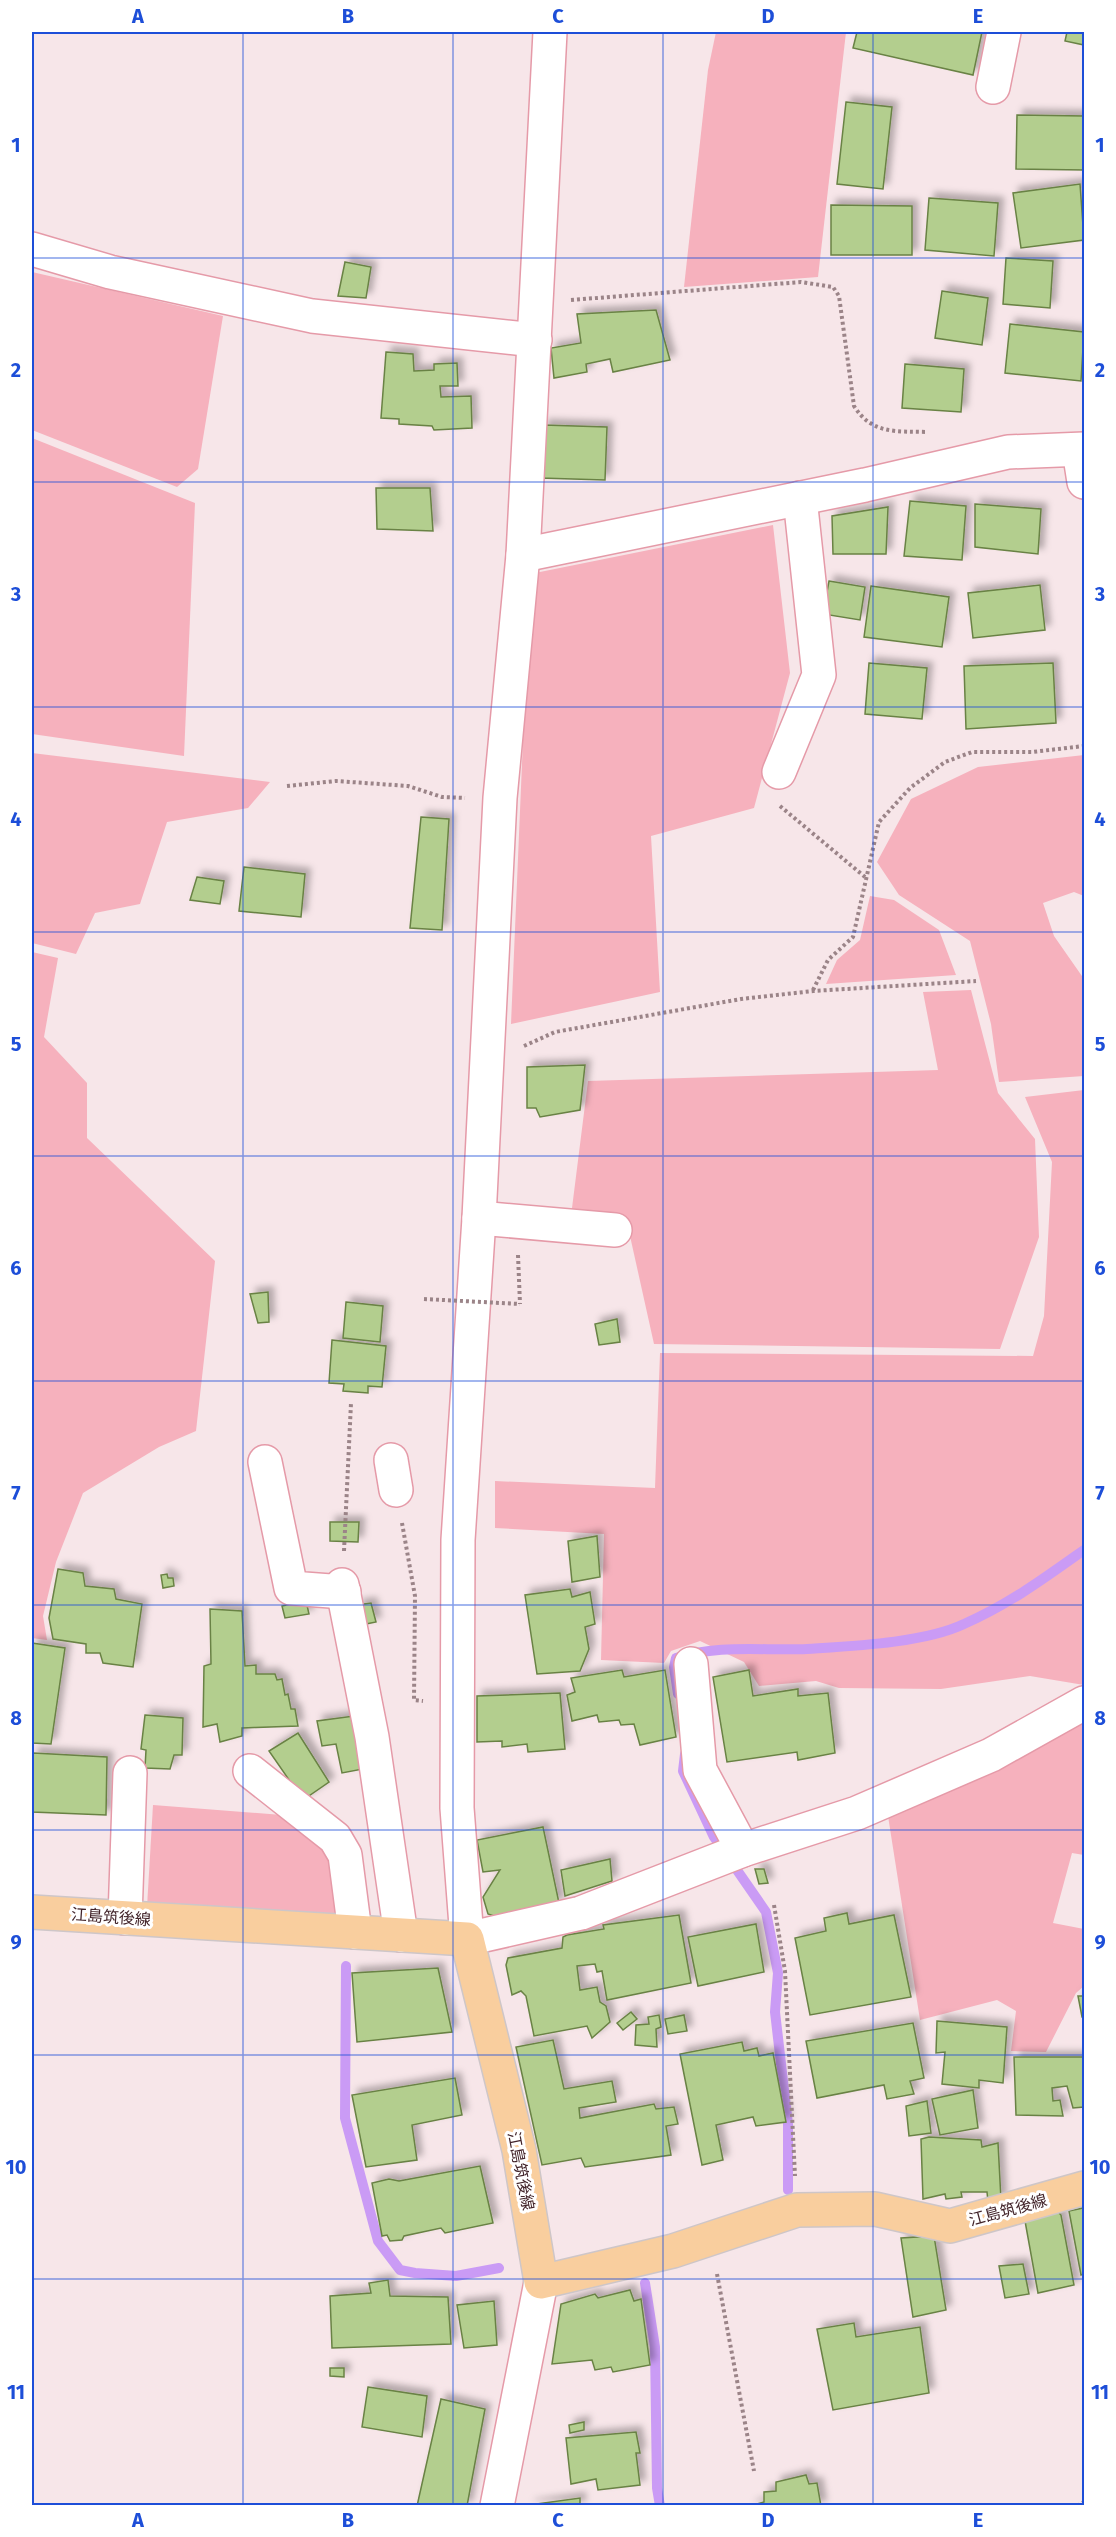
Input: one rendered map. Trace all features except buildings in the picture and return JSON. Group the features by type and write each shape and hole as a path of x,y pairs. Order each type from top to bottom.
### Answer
{"main road":[{"name":"江島筑後線","path":"32,1911 467,1939 519,2150 541,2282 674,2251 797,2210 875,2209 950,2226 1084,2188"}],"street":[{"path":"550,32 523,555 500,798 479,1218 458,1540 457,1808 467,1939 581,1913 743,1850 857,1813 981,1759 1084,1703"},
{"path":"993,87 1004,32"},
{"path":"32,249 110,272 312,315 535,340"},
{"path":"523,555 1008,452 1082,450 1084,482"},
{"path":"779,772 819,675 800,498"},
{"path":"479,1218 615,1230"},
{"path":"265,1462 291,1588 343,1588 372,1737 401,1935"},
{"path":"690,1664 700,1770 743,1850"},
{"path":"250,1772 335,1838 345,1855 355,1932"},
{"path":"125,1918 130,1773"},
{"path":"497,2505 541,2282"}],"path":[{"path":"537,303 801,282 833,287 839,296 854,406 862,419 886,431 933,432"},
{"path":"813,991 828,960 853,937 879,822 910,788 945,762 972,752 1032,752 1084,746"},
{"path":"779,772 780,807 865,877"},
{"path":"287,786 336,781 408,786 442,797 500,798"},
{"path":"487,1062 555,1032 741,999 813,991 976,981"},
{"path":"424,1299 520,1304 517,1221"},
{"path":"343,1588 351,1403"},
{"path":"394,1475 415,1596 414,1700 434,1703"},
{"path":"774,1905 785,1971 797,2210"},
{"path":"711,2238 754,2471"},
{"path":"1077,2505 1084,2502"}],"shaded area":[{"path":"716,32 846,32 818,277 684,287 708,70"},
{"path":"32,272 223,316 198,469 177,487 32,430"},
{"path":"32,438 195,503 184,756 32,734"},
{"path":"773,525 790,673 754,808 651,836 660,992 511,1024 530,574"},
{"path":"32,753 270,782 248,808 167,822 140,904 95,913 76,954 32,943"},
{"path":"1084,755 1084,896 1074,892 1043,903 1054,936 1084,979 1084,1076 999,1082 991,1024 970,941 899,895 877,862 911,799 978,767"},
{"path":"870,896 894,900 939,930 956,975 826,984 837,960 860,940"},
{"path":"32,952 58,958 44,1037 87,1083 87,1138 215,1261 196,1431 159,1447 83,1493 56,1562 43,1616 47,1640 32,1638"},
{"path":"971,990 998,1093 1035,1139 1039,1237 1000,1349 654,1344 626,1218 571,1216 588,1081 938,1070 923,992"},
{"path":"1084,1090 1084,1685 1030,1676 941,1689 839,1688 816,1681 759,1686 744,1662 700,1641 671,1651 664,1663 601,1660 604,1534 495,1528 495,1481 655,1488 660,1353 1033,1356 1044,1316 1052,1162 1025,1097"},
{"path":"1084,1719 1084,1855 1072,1853 1053,1923 1084,1929 1084,1986 1076,1993 1046,2052 1011,2051 1016,2011 997,2000 920,2020 888,1816"},
{"path":"153,1805 282,1815 315,1840 337,1866 345,1919 147,1907"}],"waterway":[{"path":"678,1694 674,1667 676,1658 708,1651 807,1649 929,1636 964,1624 996,1608 1084,1550"},
{"path":"685,1754 683,1771 714,1837 766,1912 778,1973 775,2012 788,2124 788,2190"},
{"path":"346,1966 345,2118 378,2241 400,2270 456,2276 499,2268"},
{"path":"645,2283 655,2347 657,2488 660,2506"}]}
